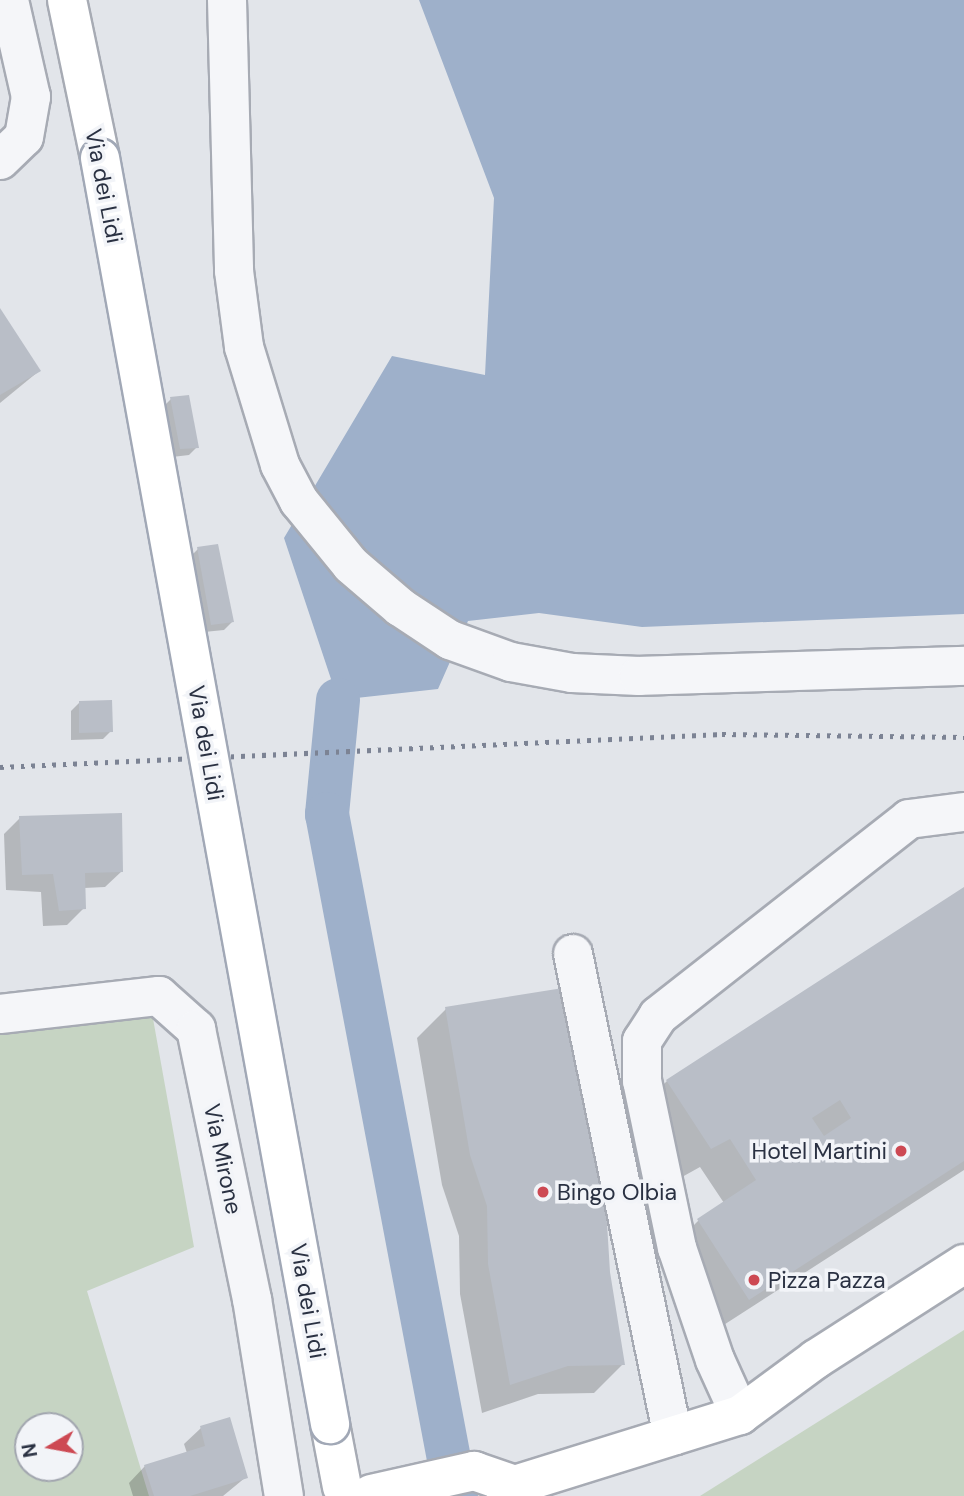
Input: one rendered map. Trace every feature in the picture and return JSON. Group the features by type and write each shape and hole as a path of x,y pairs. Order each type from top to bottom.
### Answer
{"main road":[{"name":"Via dei Lidi","path":"67,0 100,158 331,1424 352,1493"},
{"path":"352,1493 474,1471 511,1491 740,1415 816,1359 964,1264"}],"street":[{"path":"0,160 24,136 31,97 9,0"},
{"path":"226,0 234,271 244,347 271,442 299,500 351,565 400,607 450,640 511,662 572,673 639,676 964,666"},
{"path":"740,1415 715,1360 677,1248 642,1081 642,1041 658,1016 909,819 964,812"},
{"path":"573,954 673,1436"},
{"name":"Via Mirone","path":"0,1014 159,996 195,1029 252,1299 284,1496"}],"green space":[{"path":"152,1013 194,1247 87,1291 149,1496 0,1496 0,1033"},
{"path":"964,1330 964,1496 700,1496"}],"water":[{"path":"419,0 964,0 964,614 642,627 539,613 468,621 438,689 338,700 284,538 392,356 485,375 494,198"}],"building":[{"path":"0,308 41,371 0,395"},
{"path":"189,395 199,448 180,449 170,397"},
{"path":"218,544 234,622 211,625 197,547"},
{"path":"112,700 113,732 79,733 79,701"},
{"path":"122,813 123,872 85,873 86,909 59,911 53,874 22,875 19,816"},
{"path":"964,887 964,1161 749,1300 697,1219 756,1180 730,1139 711,1149 666,1080","holes":["840,1100 851,1118 824,1136 812,1118"]},
{"name":"Bingo Olbia","path":"563,988 606,1207 610,1272 625,1365 568,1366 510,1385 488,1264 487,1206 470,1155 445,1007"},
{"path":"230,1417 248,1478 190,1496 154,1496 144,1465 205,1446 200,1426"}],"waterway":[{"path":"338,700 327,814 456,1496"}],"railway":[{"path":"0,767 722,734 964,737"}],"place":[{"name":"Hotel Martini","path":"901,1151"},
{"name":"Bingo Olbia","path":"543,1192"},
{"name":"Pizza Pazza","path":"754,1280"}]}
